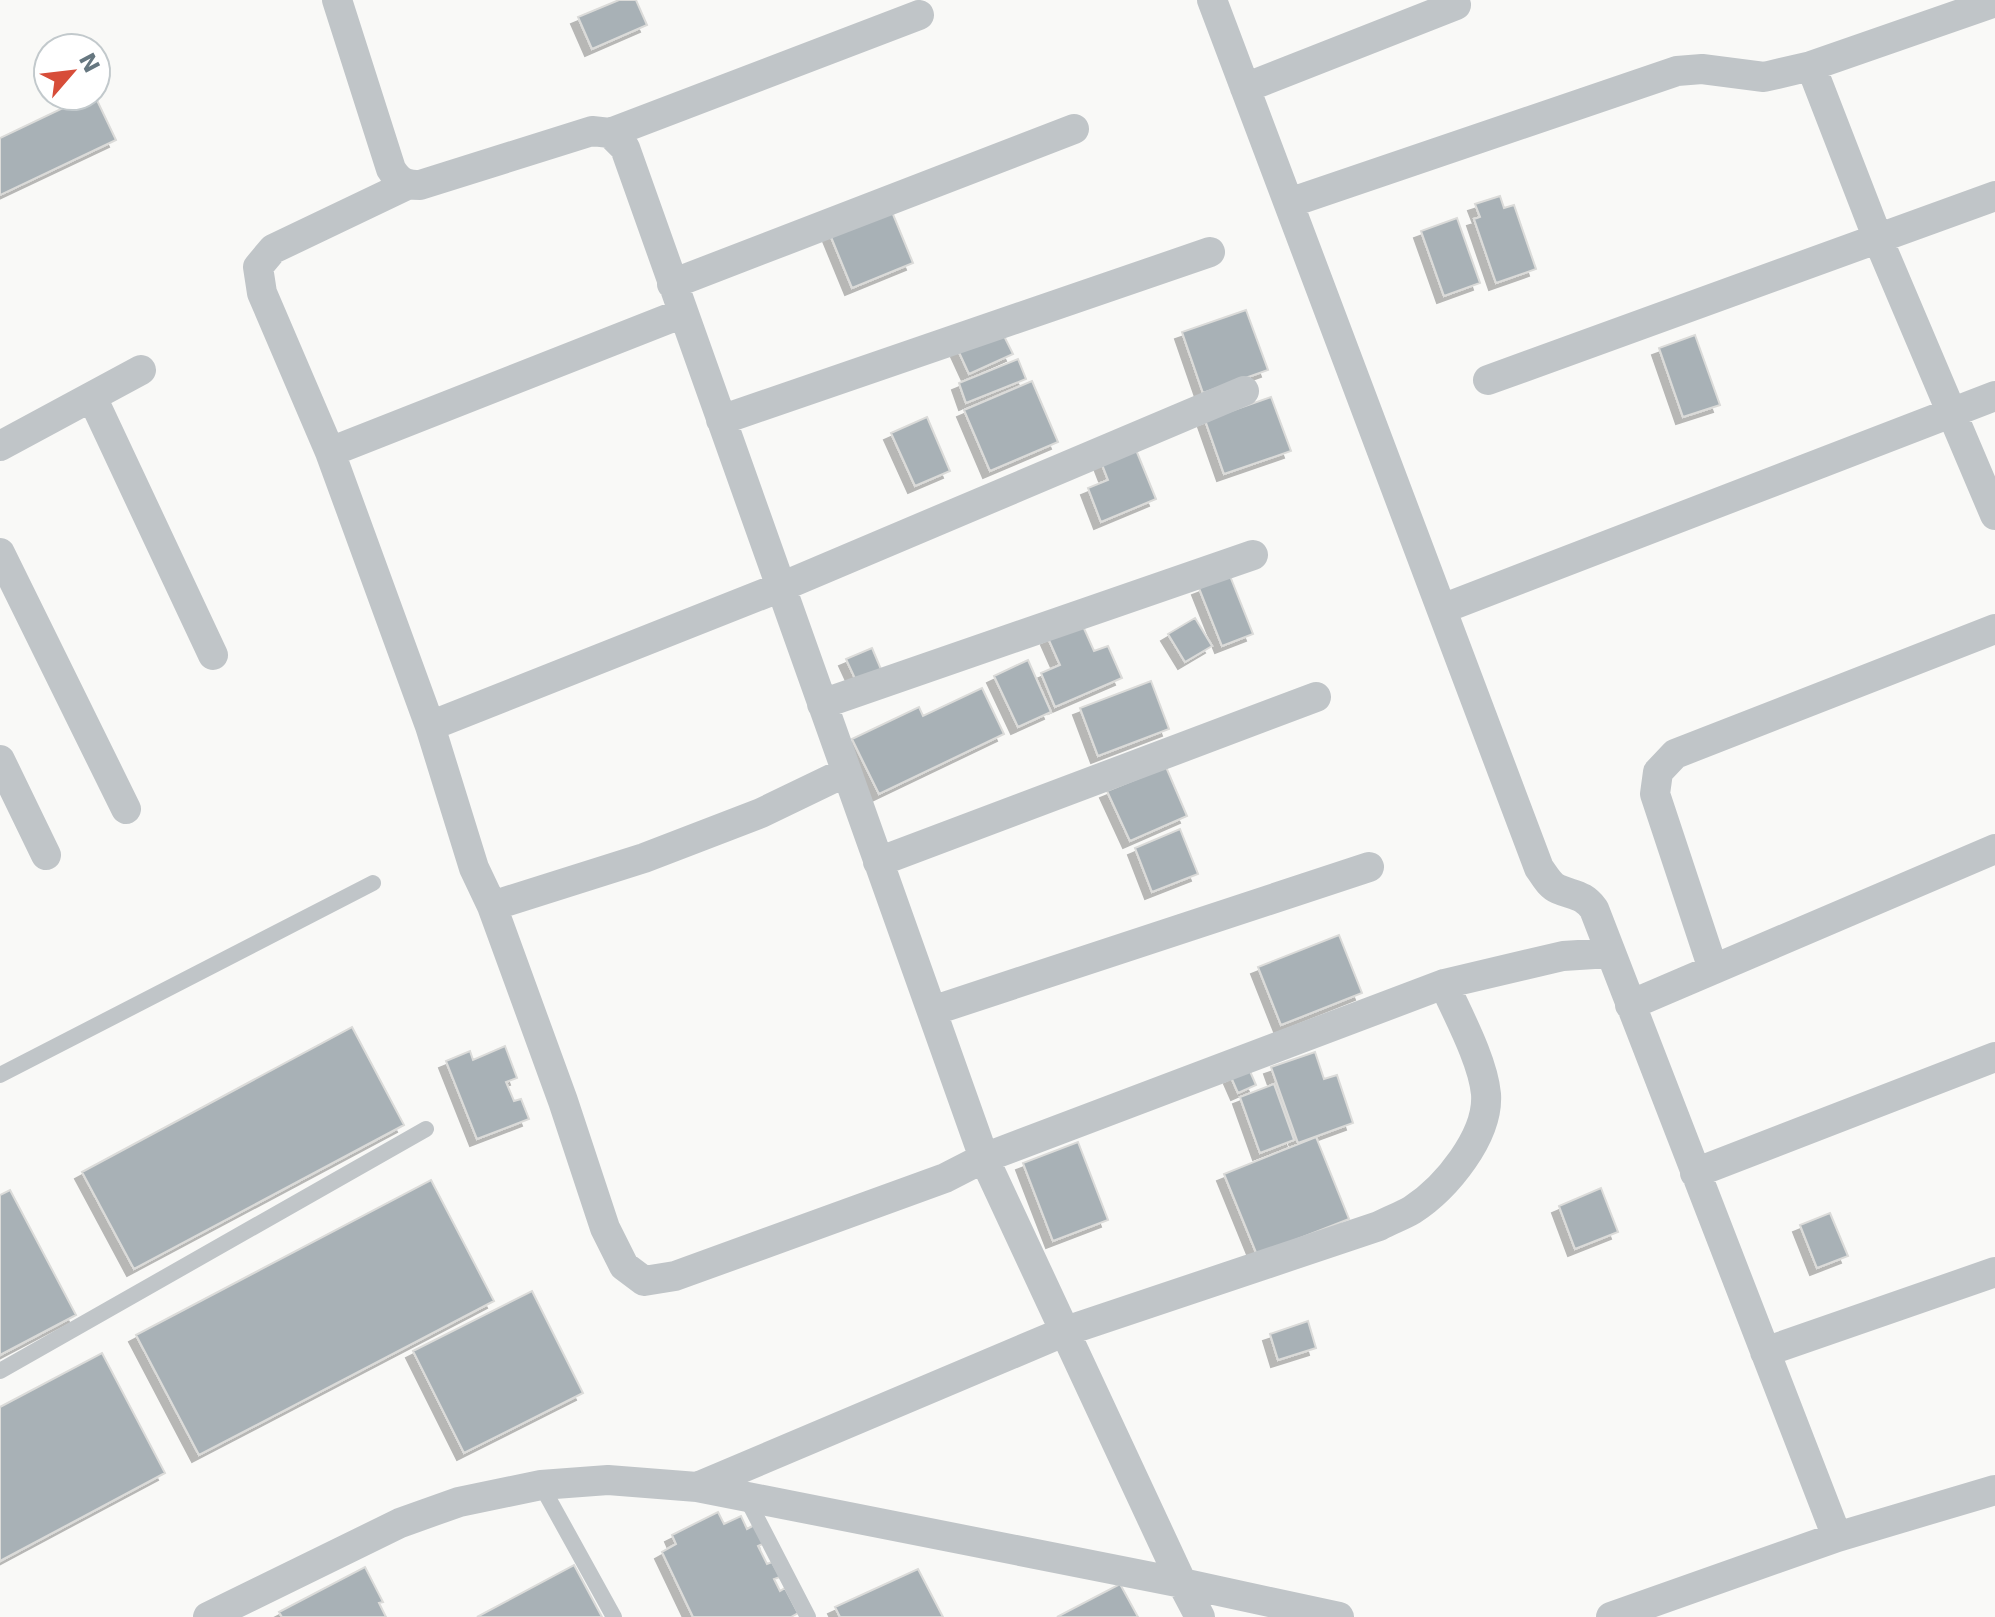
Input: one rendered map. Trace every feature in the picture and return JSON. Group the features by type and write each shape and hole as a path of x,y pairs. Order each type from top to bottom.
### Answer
{"street":[{"path":"337,0 387,161 396,179 407,185"},
{"path":"1212,0 1539,868 1549,883 1560,890 1576,893 1594,909 1837,1537"},
{"path":"1289,203 1677,71 1702,69 1764,77 1811,66 1995,2"},
{"path":"1245,88 1456,5"},
{"path":"919,15 610,133 592,131 420,185 407,185 273,249 258,267 262,293 330,452 430,726 474,868 492,906 563,1101 605,1228 624,1266 644,1281 675,1276 945,1178 984,1158 1444,984 1563,956 1610,953"},
{"path":"1811,66 1878,239 1995,515"},
{"path":"672,284 1074,129"},
{"path":"610,133 625,148 984,1158 1200,1617"},
{"path":"1488,380 1995,196"},
{"path":"721,420 1210,252"},
{"path":"330,452 683,313"},
{"path":"0,446 141,370"},
{"path":"430,726 781,587 1244,391"},
{"path":"1442,609 1995,396"},
{"path":"92,397 213,655"},
{"path":"0,553 126,809"},
{"path":"822,704 1253,555"},
{"path":"1713,969 1655,794 1658,772 1675,754 1995,629"},
{"path":"878,862 1316,697"},
{"path":"0,760 46,855"},
{"path":"492,906 673,847 761,813 846,772"},
{"path":"1630,1005 1995,849"},
{"path":"932,1011 1369,867"},
{"path":"697,1487 1066,1331 1379,1226 1412,1210 1443,1185 1479,1135 1486,1095 1473,1048 1444,984"},
{"path":"1695,1173 1995,1057"},
{"path":"1765,1352 1995,1272"},
{"path":"208,1617 400,1523 459,1502 541,1485 608,1480 697,1487 1339,1617"},
{"path":"1611,1617 1837,1537 1995,1490"}],"lane":[{"path":"0,1075 373,883"},
{"path":"0,1371 426,1129"},
{"path":"541,1485 614,1617"},
{"path":"746,1497 808,1617"}],"building":[{"path":"619,0 636,0 647,25 592,49 578,17"},
{"path":"54,112 103,112 116,140 0,195 0,138"},
{"path":"1500,196 1504,208 1514,205 1536,269 1496,283 1474,219 1480,217 1475,204"},
{"path":"890,207 913,263 852,288 829,232"},
{"path":"1457,218 1480,283 1444,296 1421,231"},
{"path":"1246,310 1268,370 1203,393 1182,332"},
{"path":"1001,330 1013,354 969,374 958,350"},
{"path":"1695,335 1720,405 1683,417 1659,348"},
{"path":"1018,359 1026,379 966,403 959,383"},
{"path":"1032,381 1058,442 990,471 964,410"},
{"path":"1271,397 1291,451 1224,474 1205,420"},
{"path":"927,417 950,471 915,486 891,433"},
{"path":"1132,440 1156,499 1101,522 1088,488 1108,480 1098,454"},
{"path":"1230,576 1253,634 1222,646 1199,588"},
{"path":"1195,618 1212,646 1185,662 1168,634"},
{"path":"1082,624 1094,651 1108,646 1122,678 1055,707 1041,673 1060,665 1048,638"},
{"path":"872,648 883,674 858,685 846,659"},
{"path":"1028,660 1051,712 1018,727 994,676"},
{"path":"1151,681 1169,729 1098,756 1080,708"},
{"path":"982,688 1004,734 879,794 852,739 919,707 923,716"},
{"path":"1166,767 1187,816 1130,841 1107,791"},
{"path":"1180,829 1198,874 1152,892 1135,848"},
{"path":"1339,935 1362,993 1281,1025 1258,967"},
{"path":"352,1027 404,1125 134,1269 82,1172"},
{"path":"505,1046 517,1078 506,1082 514,1101 521,1099 529,1119 477,1139 446,1061 470,1051 473,1060"},
{"path":"1315,1052 1324,1079 1337,1075 1353,1123 1298,1143 1271,1067"},
{"path":"1249,1069 1256,1085 1238,1093 1231,1077"},
{"path":"1274,1084 1294,1140 1260,1153 1240,1097"},
{"path":"1316,1137 1349,1219 1257,1255 1224,1174"},
{"path":"1078,1142 1108,1220 1053,1241 1023,1163"},
{"path":"431,1180 494,1301 199,1455 136,1335"},
{"path":"1601,1188 1618,1232 1575,1249 1559,1206"},
{"path":"10,1190 76,1315 0,1355 0,1195"},
{"path":"1830,1213 1848,1256 1817,1268 1800,1225"},
{"path":"532,1291 583,1393 464,1453 413,1351"},
{"path":"1308,1321 1316,1348 1278,1360 1270,1334"},
{"path":"102,1353 165,1473 0,1561 0,1407"},
{"path":"718,1512 724,1524 741,1516 747,1529 758,1523 767,1542 758,1546 767,1564 772,1562 780,1577 774,1579 780,1591 785,1588 798,1613 791,1617 693,1617 662,1552 676,1544 672,1535"},
{"path":"574,1565 602,1617 477,1617"},
{"path":"365,1567 383,1602 379,1603 386,1617 282,1617 279,1612"},
{"path":"918,1569 943,1617 840,1617 835,1607"},
{"path":"1120,1584 1138,1617 1057,1617"}]}
